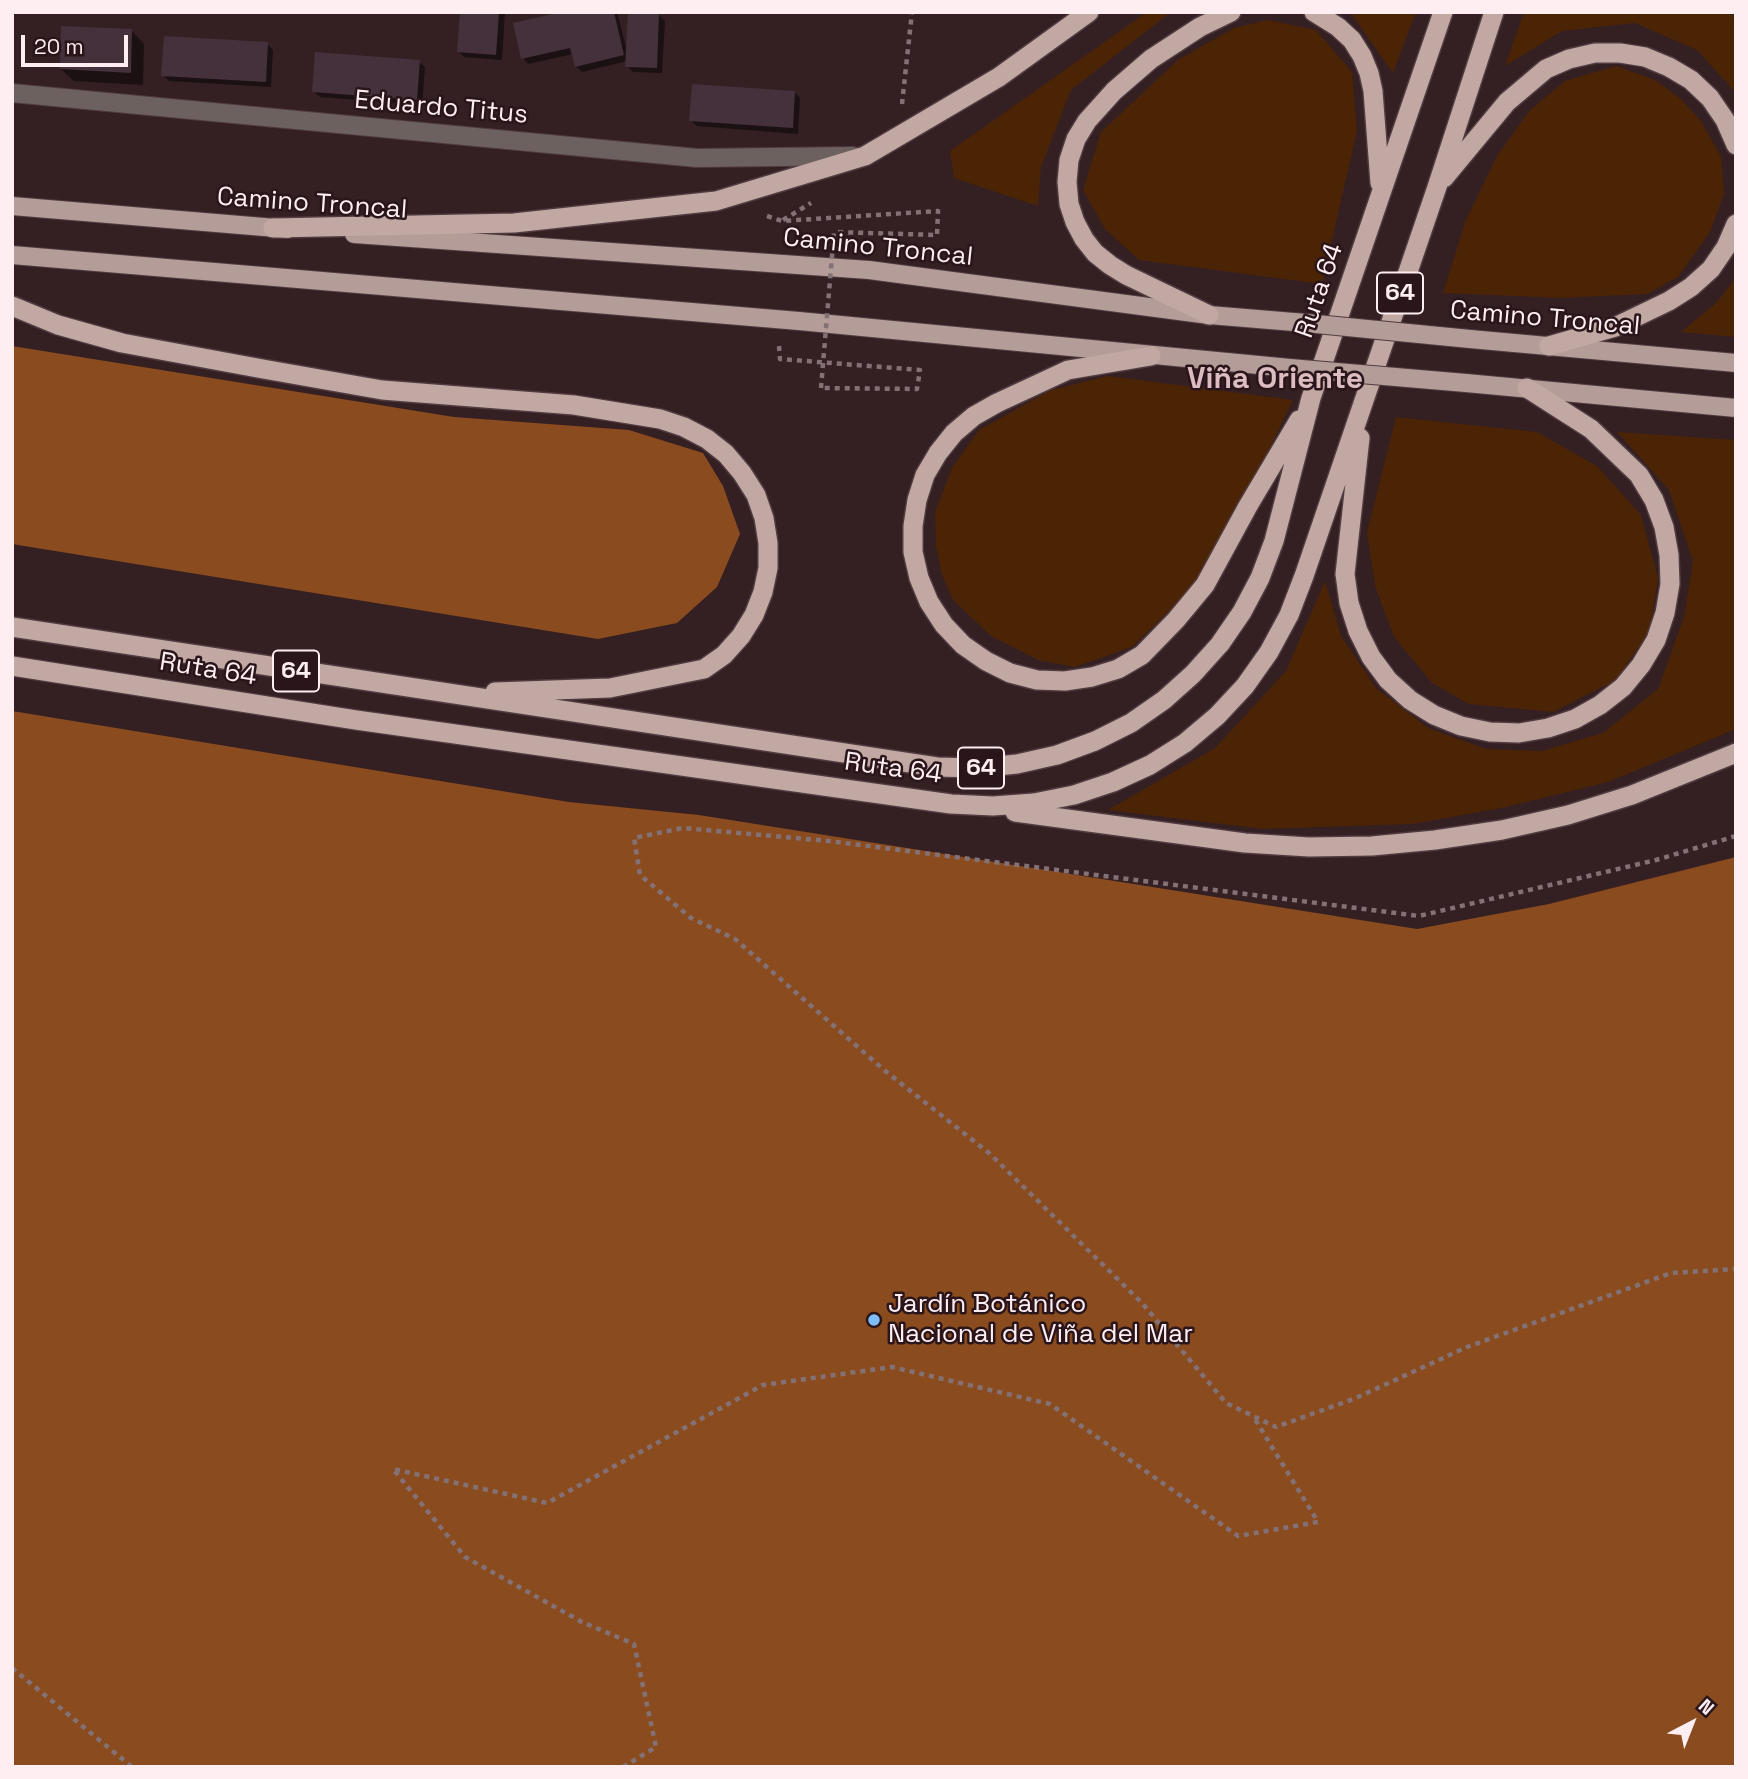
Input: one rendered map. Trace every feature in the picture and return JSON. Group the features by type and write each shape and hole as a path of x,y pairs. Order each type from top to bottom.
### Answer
{"highway":[{"path":"274,228 514,223 716,201 865,156 999,78 1089,12"},
{"path":"1209,315 1126,275 1095,253 1074,222 1067,182 1069,160 1076,139 1087,121 1114,91 1152,59 1200,27 1231,12"},
{"path":"1314,12 1338,27 1352,40 1369,73 1373,91 1381,192"},
{"name":"64","path":"1381,192 1443,12"},
{"name":"64","path":"1437,187 1494,12"},
{"path":"1437,187 1507,102 1546,69 1569,59 1595,53 1645,57 1691,80 1710,98 1725,120 1736,145"},
{"name":"Ruta 64","path":"12,666 369,722 951,804 993,806 1034,803 1100,787 1150,765 1185,743 1217,716 1245,686 1269,652 1289,615 1304,576 1437,187"},
{"name":"Ruta 64","path":"12,627 936,767 991,767 1057,755 1095,741 1131,723 1164,700 1194,674 1220,645 1242,612 1260,578 1273,541 1311,398 1381,192"},
{"path":"1549,346 1615,327 1669,301 1691,287 1711,269 1726,247 1736,223"},
{"path":"12,306 58,325 122,343 316,379 382,390 574,405 660,419 684,427 706,439 726,454 743,473 764,518 768,568 754,615 741,636 724,654 704,669 610,688 444,693"},
{"path":"1151,356 1068,370 997,403 954,433 925,475 913,526 913,552 919,578 929,602 944,625 963,645 985,661 1010,673 1037,680 1065,681 1118,669 1142,655 1205,585 1311,398"},
{"path":"1364,399 1345,574 1349,603 1358,631 1371,657 1388,680 1410,700 1434,715 1461,726 1490,732 1519,733 1548,728 1575,719 1600,705 1623,687 1656,640 1665,613 1670,584 1664,527 1654,500 1639,475 1591,429 1527,388"},
{"path":"951,804 1245,844 1372,846 1502,830 1568,815 1632,795 1736,753"}],"main road":[{"name":"Camino Troncal","path":"12,206 274,228 869,270 1209,315 1736,363"},
{"path":"12,254 799,321 1151,356 1736,408"}],"street":[{"name":"Eduardo Titus","path":"12,93 697,158 865,156"}],"path":[{"path":"895,139 902,109 912,12"},
{"path":"780,359 805,361 818,362 831,363 844,364 920,370 916,389 821,388 822,375 823,362 824,349 834,232 937,235 939,211 782,221"},
{"path":"1736,836 1656,860 1419,916 829,841 683,828 634,838 640,875 691,918 735,939 884,1070 989,1153 1142,1303 1226,1403 1276,1427 1356,1398 1467,1347 1671,1273 1736,1269"},
{"path":"623,1767 656,1747 634,1644 582,1622 465,1557 393,1469 547,1503 763,1385 892,1367 1050,1404 1238,1536 1318,1522 1252,1415"},
{"path":"12,1668 132,1767"}],"shaded area":[{"path":"1147,12 1171,12 1071,90 1041,167 1038,206 954,178 950,151"},
{"path":"1350,12 1416,12 1393,73"},
{"path":"1524,12 1731,12 1736,22 1736,93 1697,50 1635,23 1562,31 1505,66"},
{"path":"1267,20 1316,30 1352,72 1357,131 1322,284 1139,260 1105,229 1083,190 1101,132 1178,60 1234,28"},
{"path":"1616,66 1655,80 1681,99 1701,121 1721,157 1724,194 1710,232 1678,277 1647,294 1560,298 1443,293 1465,222 1497,156 1529,111 1565,81"},
{"path":"1736,278 1736,337 1681,332 1715,304"},
{"path":"12,346 454,417 629,430 703,453 723,486 740,534 717,587 677,623 598,639 12,544"},
{"path":"1108,376 1293,400 1244,501 1204,572 1132,647 1075,667 1038,660 991,636 953,600 942,575 936,546 935,512 952,468 979,430 1051,390"},
{"path":"1396,417 1537,432 1597,466 1641,515 1658,578 1650,630 1616,680 1553,712 1469,704 1432,683 1394,637 1375,586 1367,532"},
{"path":"1617,432 1736,440 1736,729 1608,782 1502,808 1412,824 1263,829 1108,810 1215,748 1286,671 1325,581 1341,636 1376,688 1428,728 1486,749 1541,751 1603,733 1658,689 1684,617 1693,561 1669,490"},
{"name":"Jardín Botánico Nacional de Viña del Mar","path":"12,711 569,802 699,815 1417,929 1549,904 1736,857 1736,1767 12,1767"}],"building":[{"path":"460,12 499,12 496,55 457,52"},
{"path":"561,12 614,12 624,55 575,67 570,48 521,59 513,23"},
{"path":"628,12 659,13 657,68 625,67"},
{"path":"61,26 132,29 131,73 60,69"},
{"path":"164,36 268,42 266,82 161,76"},
{"path":"315,52 420,60 417,100 312,92"},
{"path":"692,84 795,91 793,128 689,121"}],"place":[{"name":"Jardín Botánico Nacional de Viña del Mar","path":"874,1320"}],"district":[{"name":"Viña Oriente","path":"1275,380"}]}
